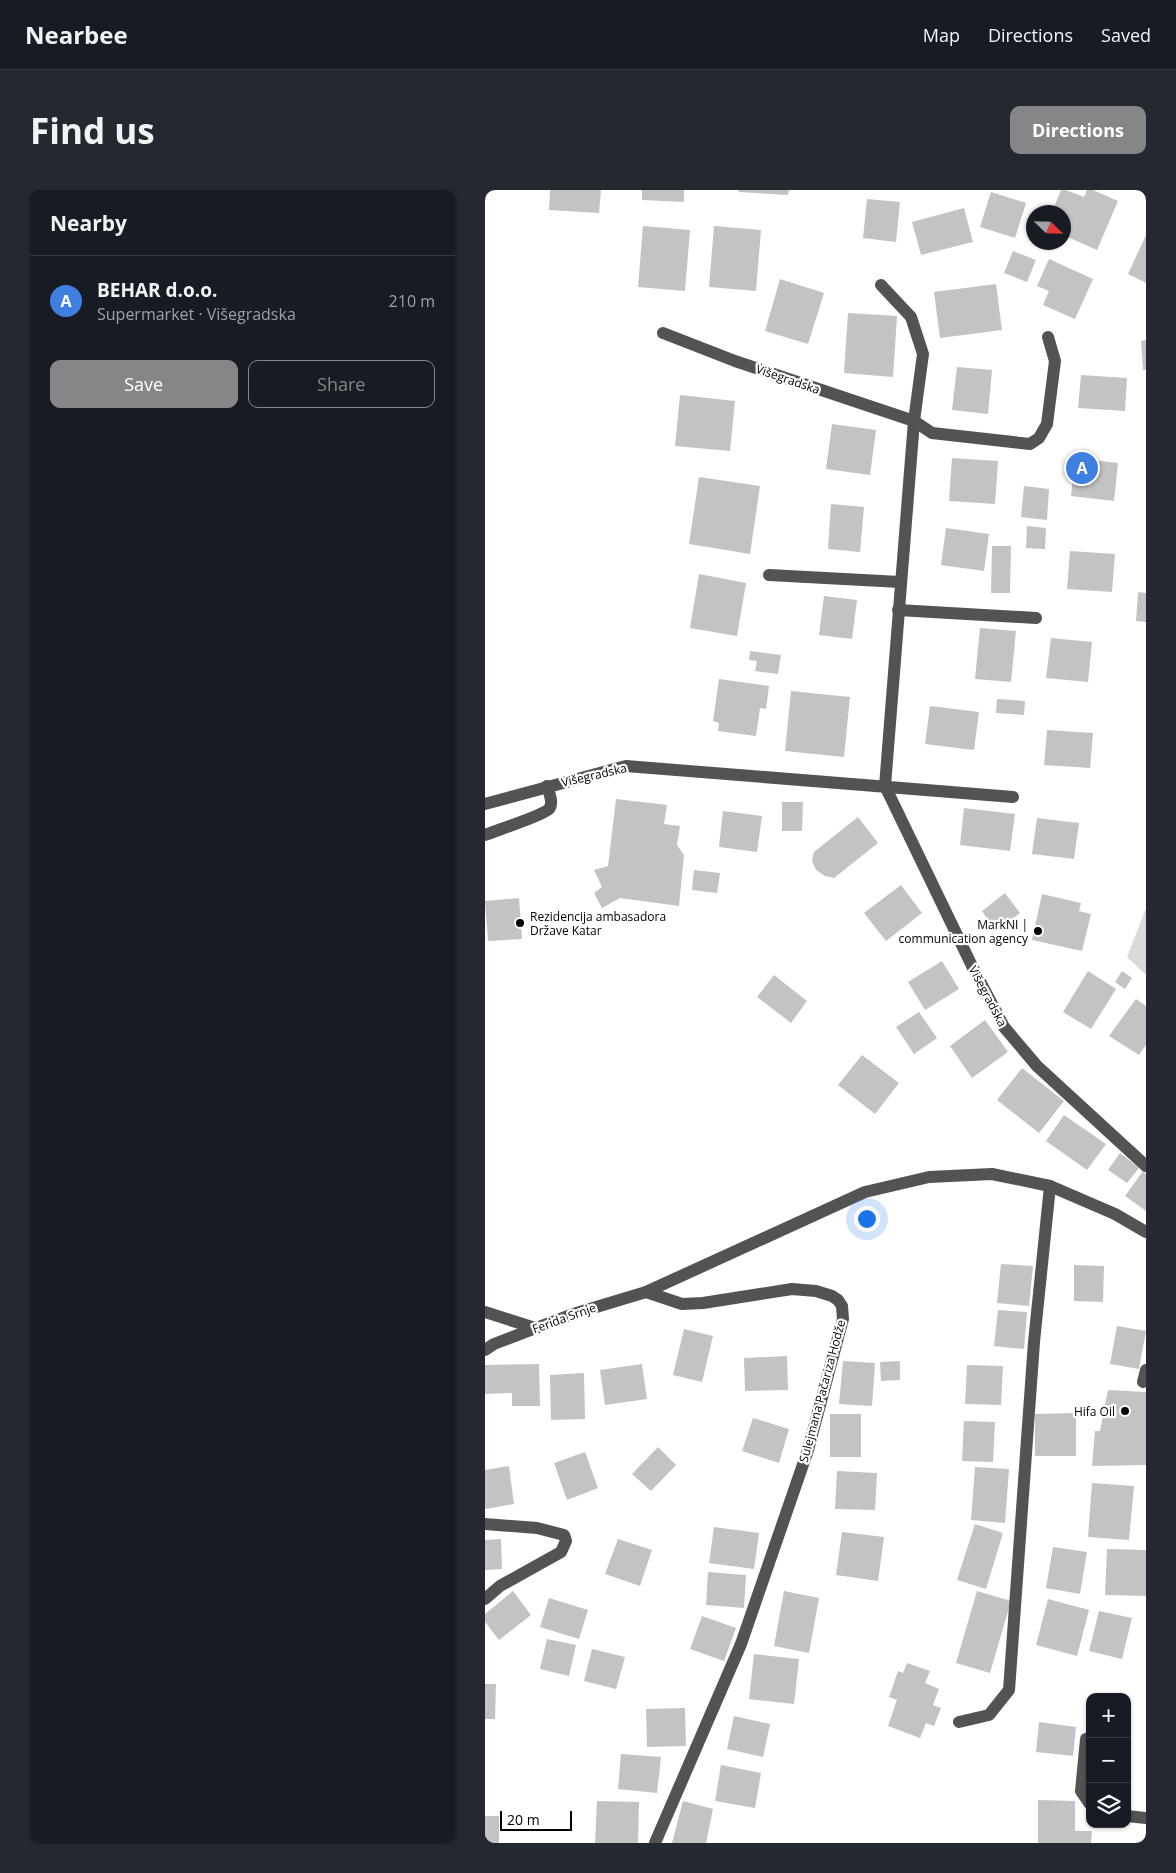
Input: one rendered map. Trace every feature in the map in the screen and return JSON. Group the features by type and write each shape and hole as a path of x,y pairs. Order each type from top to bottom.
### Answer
{"street":[{"path":"881,285 911,316 923,354 914,421 885,786"},
{"name":"Višegradska","path":"663,333 735,361 914,421 932,433 1030,444 1039,438 1047,424 1055,361 1049,337"},
{"path":"769,575 900,582"},
{"path":"899,610 1036,618"},
{"name":"Višegradska","path":"485,804 626,766 1013,797"},
{"path":"485,835 549,809 551,802 547,786"},
{"name":"Višegradska","path":"885,786 1003,1027 1037,1066 1146,1166"},
{"path":"645,1292 865,1192 929,1177 992,1174 1050,1186 1115,1214 1146,1232"},
{"path":"959,1722 989,1715 1009,1690 1034,1342 1050,1186"},
{"name":"Sulejmana Pačariza Hodže","path":"645,1292 682,1304 703,1303 792,1289 816,1291 839,1300 842,1306 843,1319 808,1450 741,1644 655,1843"},
{"name":"Ferida Srnje","path":"488,1346 573,1314 645,1292"},
{"path":"485,1312 535,1328"},
{"path":"485,1524 537,1528 564,1535 566,1542 561,1552 500,1586 485,1599"},
{"path":"1086,1739 1081,1791 1086,1798"},
{"path":"1131,1816 1146,1818"}],"shaded area":[{"path":"1146,908 1146,975 1127,957"}],"building":[{"path":"550,190 601,190 599,213 549,210"},
{"path":"642,190 684,190 684,202 642,200"},
{"path":"739,190 789,190 788,195 739,192"},
{"path":"1061,190 1084,197 1087,190 1093,190 1118,201 1097,250 1071,239 1071,205 1055,205"},
{"path":"991,192 1026,203 1015,238 980,227"},
{"path":"867,199 900,202 896,242 863,238"},
{"path":"964,208 973,242 921,255 912,222"},
{"path":"643,226 690,230 685,291 638,287"},
{"path":"714,226 761,230 756,291 709,287"},
{"path":"1146,235 1146,283 1128,274"},
{"path":"1013,251 1036,260 1027,282 1004,273"},
{"path":"1049,259 1093,279 1075,319 1043,305 1049,291 1037,286"},
{"path":"780,279 824,293 808,344 765,331"},
{"path":"996,284 1002,330 940,338 934,292"},
{"path":"848,313 897,316 893,377 844,373"},
{"path":"1146,340 1146,370 1143,370 1141,341"},
{"path":"957,367 992,370 988,414 952,410"},
{"path":"1081,375 1127,378 1125,411 1078,408"},
{"path":"680,395 735,401 730,451 675,446"},
{"path":"832,424 876,430 870,475 826,469"},
{"path":"952,458 998,461 995,504 949,501"},
{"path":"1075,458 1118,463 1114,501 1071,496"},
{"path":"699,477 760,486 750,554 689,544"},
{"path":"1024,486 1049,489 1047,520 1021,517"},
{"path":"831,504 864,507 860,552 828,549"},
{"path":"1027,526 1046,528 1045,549 1026,548"},
{"path":"946,528 989,534 984,571 941,565"},
{"path":"992,546 1011,546 1010,593 991,593"},
{"path":"1070,551 1115,554 1112,592 1067,589"},
{"path":"699,574 746,583 737,636 690,628"},
{"path":"1138,592 1146,593 1146,622 1136,621"},
{"path":"824,596 857,600 852,639 819,635"},
{"path":"980,628 1016,631 1011,682 975,679"},
{"path":"1051,638 1092,642 1088,682 1046,678"},
{"path":"750,651 781,655 778,674 755,671 757,661 749,660"},
{"path":"719,679 769,686 766,709 760,708 756,736 718,731 719,723 713,721"},
{"path":"791,691 850,697 844,757 785,751"},
{"path":"997,699 1025,701 1024,715 996,713"},
{"path":"930,706 979,712 974,750 925,744"},
{"path":"1047,730 1093,733 1090,768 1044,765"},
{"path":"616,799 667,805 664,824 680,826 677,845 684,855 679,906 620,898 602,908 594,893 602,887 594,870 608,866"},
{"path":"782,802 803,802 802,831 782,831"},
{"path":"964,808 1015,814 1010,851 960,845"},
{"path":"723,811 762,816 757,852 719,847"},
{"path":"858,817 878,843 834,878 825,876 816,870 812,861 814,852"},
{"path":"1037,818 1079,823 1074,859 1032,854"},
{"path":"694,870 720,873 717,893 692,890"},
{"path":"901,885 922,913 886,941 864,913"},
{"path":"1005,893 1020,913 996,931 982,911"},
{"path":"1042,894 1081,903 1079,911 1091,914 1082,951 1032,940"},
{"path":"519,898 522,939 488,941 485,901"},
{"path":"942,961 959,989 925,1010 908,982"},
{"path":"1088,971 1116,989 1091,1029 1063,1012"},
{"path":"1122,971 1132,978 1125,989 1115,982"},
{"path":"774,975 807,1001 791,1023 757,997"},
{"path":"1136,999 1146,1006 1146,1045 1139,1055 1109,1036"},
{"path":"919,1012 937,1038 914,1054 896,1027"},
{"path":"985,1020 1008,1052 972,1078 950,1046"},
{"path":"862,1055 899,1083 875,1114 838,1085"},
{"path":"1022,1068 1064,1101 1039,1133 997,1100"},
{"path":"1064,1115 1106,1144 1087,1170 1046,1141"},
{"path":"1120,1153 1139,1168 1127,1183 1108,1170"},
{"path":"1143,1171 1146,1174 1146,1211 1125,1196"},
{"path":"1001,1264 1033,1266 1029,1306 997,1303"},
{"path":"1074,1265 1104,1266 1103,1302 1074,1301"},
{"path":"998,1310 1027,1312 1024,1349 994,1346"},
{"path":"1117,1326 1146,1331 1139,1369 1110,1364"},
{"path":"684,1329 713,1336 702,1382 673,1375"},
{"path":"787,1356 788,1390 745,1391 744,1358"},
{"path":"843,1361 875,1363 872,1406 839,1404"},
{"path":"900,1361 900,1380 881,1381 880,1362"},
{"path":"539,1364 540,1406 512,1406 512,1393 485,1394 485,1365"},
{"path":"642,1364 647,1399 605,1405 600,1370"},
{"path":"967,1365 1003,1366 1001,1405 965,1404"},
{"path":"584,1373 585,1419 551,1420 550,1375"},
{"name":"Hifa Oil","path":"1108,1390 1146,1392 1146,1465 1092,1466 1095,1431 1100,1431"},
{"path":"1076,1413 1076,1456 1035,1456 1035,1414"},
{"path":"830,1414 861,1414 861,1457 830,1457"},
{"path":"753,1418 789,1429 779,1463 742,1451"},
{"path":"964,1421 995,1422 993,1462 962,1461"},
{"path":"658,1447 676,1465 651,1491 632,1474"},
{"path":"585,1452 598,1488 567,1500 554,1463"},
{"path":"509,1466 514,1504 485,1509 485,1470"},
{"path":"975,1467 1009,1469 1005,1523 971,1520"},
{"path":"837,1471 877,1473 875,1510 835,1509"},
{"path":"1092,1483 1134,1486 1129,1540 1088,1537"},
{"path":"975,1524 1003,1533 986,1589 957,1580"},
{"path":"714,1527 759,1533 754,1569 709,1563"},
{"path":"842,1532 884,1537 878,1581 836,1575"},
{"path":"501,1539 502,1569 485,1570 485,1540"},
{"path":"618,1539 652,1550 640,1586 605,1574"},
{"path":"1053,1547 1087,1552 1080,1594 1046,1588"},
{"path":"1107,1549 1146,1550 1146,1596 1105,1595"},
{"path":"708,1572 746,1575 744,1608 706,1605"},
{"path":"513,1591 531,1615 499,1640 485,1622 485,1614"},
{"path":"784,1591 819,1598 809,1653 774,1646"},
{"path":"977,1591 1011,1601 990,1673 956,1663"},
{"path":"549,1598 588,1610 579,1639 540,1627"},
{"path":"1048,1599 1089,1610 1077,1656 1036,1645"},
{"path":"1099,1611 1132,1618 1122,1659 1089,1651"},
{"path":"702,1616 736,1628 724,1661 690,1649"},
{"path":"547,1639 576,1645 569,1676 540,1669"},
{"path":"592,1649 625,1657 616,1689 584,1681"},
{"path":"754,1654 799,1659 794,1704 749,1699"},
{"path":"907,1663 930,1671 925,1683 939,1689 933,1705 941,1708 934,1726 926,1723 920,1738 888,1726 897,1700 889,1697 898,1671 903,1673"},
{"path":"485,1684 496,1684 495,1719 485,1719"},
{"path":"685,1708 686,1746 647,1747 646,1709"},
{"path":"734,1716 770,1724 763,1757 727,1749"},
{"path":"1039,1722 1076,1727 1073,1756 1036,1752"},
{"path":"621,1754 661,1757 657,1793 618,1789"},
{"path":"721,1765 761,1773 755,1808 715,1801"},
{"path":"1038,1800 1075,1801 1075,1831 1092,1831 1091,1843 1038,1843"},
{"path":"597,1801 639,1802 638,1843 595,1843"},
{"path":"683,1801 713,1809 706,1843 672,1843"},
{"path":"485,1816 499,1816 499,1843 485,1843"}],"place":[{"name":"BEHAR d.o.o.","path":"1082,468"},
{"name":"Rezidencija ambasadora Države Katar","path":"520,923"},
{"name":"MarkNI | communication agency","path":"1038,931"},
{"name":"Hifa Oil","path":"1125,1411"}]}
